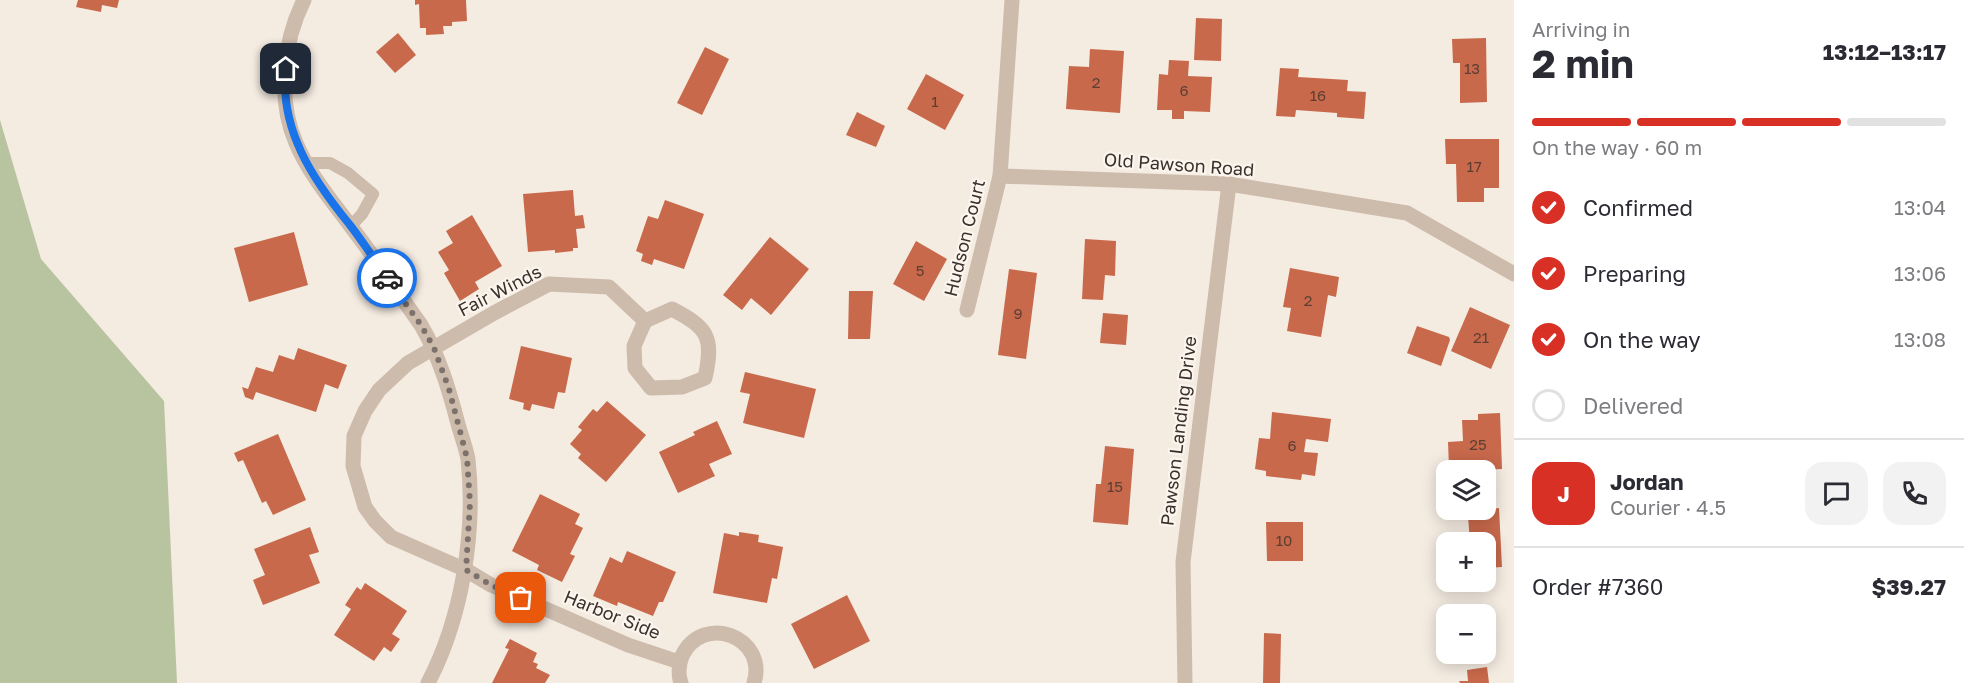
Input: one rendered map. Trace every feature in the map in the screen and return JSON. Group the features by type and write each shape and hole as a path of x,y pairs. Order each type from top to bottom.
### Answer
{"street":[{"path":"304,0 298,11 288,51 284,87 288,118 296,143 326,194 421,325 434,348 449,389 467,458 470,503 466,570 456,612 428,683"},
{"path":"1000,176 1012,0"},
{"name":"Old Pawson Road","path":"1000,176 1229,184 1407,213 1514,274"},
{"name":"Hudson Court","path":"967,310 1000,176"},
{"name":"Pawson Landing Drive","path":"1185,683 1183,562 1229,184"},
{"name":"Fair Winds","path":"466,570 391,537 365,507 353,466 354,436 370,404 380,390 408,363 549,284 609,287 645,321"},
{"path":"672,309 695,321 707,337 710,358 705,378 682,387 651,388 635,368 633,346 645,321 672,309"},
{"name":"Harbor Side","path":"466,570 491,585 618,640 679,662"},
{"path":"681,683 679,662 686,648 698,638 712,633 728,634 748,647 755,663 754,683"}],"lane":[{"path":"307,163 330,163 348,173 373,194 362,214 351,226"}],"green space":[{"path":"0,120 41,259 164,401 177,683 0,683"}],"building":[{"path":"78,0 119,0 117,8 102,5 101,12 76,7"},
{"path":"415,0 466,0 467,21 452,22 452,26 443,26 444,34 426,35 426,28 420,28 419,4 415,5"},
{"path":"1196,18 1222,19 1221,61 1194,60"},
{"path":"398,33 416,55 395,73 376,52"},
{"path":"1486,38 1487,102 1460,103 1460,63 1453,63 1452,39"},
{"path":"705,47 729,59 702,115 677,103"},
{"path":"1090,49 1124,51 1120,113 1066,109 1069,66 1089,67"},
{"path":"1169,60 1189,61 1188,76 1212,77 1210,112 1184,111 1184,119 1172,119 1172,110 1157,110 1159,74 1168,75"},
{"path":"1280,68 1299,69 1298,77 1348,80 1347,91 1366,92 1364,119 1337,117 1337,113 1296,110 1295,117 1276,116"},
{"path":"926,74 964,95 945,130 907,109"},
{"path":"857,112 885,126 876,147 846,135"},
{"path":"1445,139 1499,139 1499,188 1484,188 1484,202 1457,202 1456,164 1446,164"},
{"path":"573,190 575,216 583,215 585,228 576,229 578,248 573,248 573,251 555,253 555,250 528,252 523,194"},
{"path":"665,200 704,214 684,269 654,259 652,265 641,261 643,254 636,251 648,216 658,219"},
{"path":"472,215 502,266 475,282 479,289 460,301 444,273 449,270 438,252 453,243 446,231"},
{"path":"294,232 308,285 249,302 234,248"},
{"path":"770,237 809,269 771,315 751,298 742,310 723,295"},
{"path":"1085,239 1116,241 1115,276 1105,275 1103,300 1082,299"},
{"path":"916,241 947,259 924,301 893,284"},
{"path":"1290,268 1339,277 1336,297 1328,295 1321,337 1287,331 1291,308 1283,307"},
{"path":"1009,269 1037,273 1026,359 998,355"},
{"path":"849,291 873,291 870,339 848,339"},
{"path":"1470,307 1510,325 1491,369 1451,351"},
{"path":"1103,313 1128,315 1126,345 1100,343"},
{"path":"1417,326 1449,337 1441,366 1407,353"},
{"path":"521,346 572,358 565,393 558,392 554,409 532,404 530,411 523,409 524,403 509,399"},
{"path":"298,348 347,365 338,389 325,384 316,412 256,392 253,400 245,397 242,387 248,389 256,367 273,372 279,355 294,360"},
{"path":"745,372 816,389 804,438 743,423 750,394 740,392"},
{"path":"607,401 646,435 606,482 578,458 581,454 570,444 582,430 578,427 593,409 597,412"},
{"path":"1272,412 1331,419 1328,442 1306,439 1304,452 1318,453 1315,476 1302,474 1301,480 1266,476 1266,471 1255,469 1259,438 1270,439"},
{"path":"1500,413 1502,469 1496,469 1496,460 1449,460 1448,442 1463,441 1462,420 1478,420 1478,414"},
{"path":"717,421 732,454 709,464 715,476 678,493 659,452 695,435 693,432"},
{"path":"278,434 306,500 273,515 266,501 262,503 243,460 238,462 234,453"},
{"path":"1105,446 1134,449 1128,525 1093,522 1096,484 1101,484"},
{"path":"540,494 580,514 575,524 583,528 570,554 575,556 562,582 537,570 539,565 512,551"},
{"path":"1496,508 1499,508 1502,567 1496,567 1496,532 1469,532 1468,520 1496,520"},
{"path":"1266,522 1303,522 1303,561 1267,561"},
{"path":"310,527 319,552 309,555 320,583 263,605 253,580 265,575 254,549"},
{"path":"739,532 759,535 758,542 783,547 777,579 772,578 767,603 713,593 724,533 739,536"},
{"path":"627,551 676,572 663,602 659,602 653,616 618,602 617,606 593,596 610,557 622,563"},
{"path":"365,583 407,611 392,634 400,639 391,652 384,647 374,661 334,635 351,609 345,605 357,587 361,590"},
{"path":"847,595 870,641 814,669 791,624"},
{"path":"1264,633 1281,634 1280,683 1263,683"},
{"path":"510,639 537,653 533,662 538,664 536,668 550,675 545,683 492,683 509,649 505,648"},
{"path":"1487,667 1489,683 1460,683 1459,681 1468,681 1467,670"}],"way so far":[{"path":"387,278 421,325 434,348 449,389 467,458 470,503 466,570 491,585 521,598"}],"route":[{"path":"286,69 284,87 288,118 296,143 326,194 387,278"}]}
